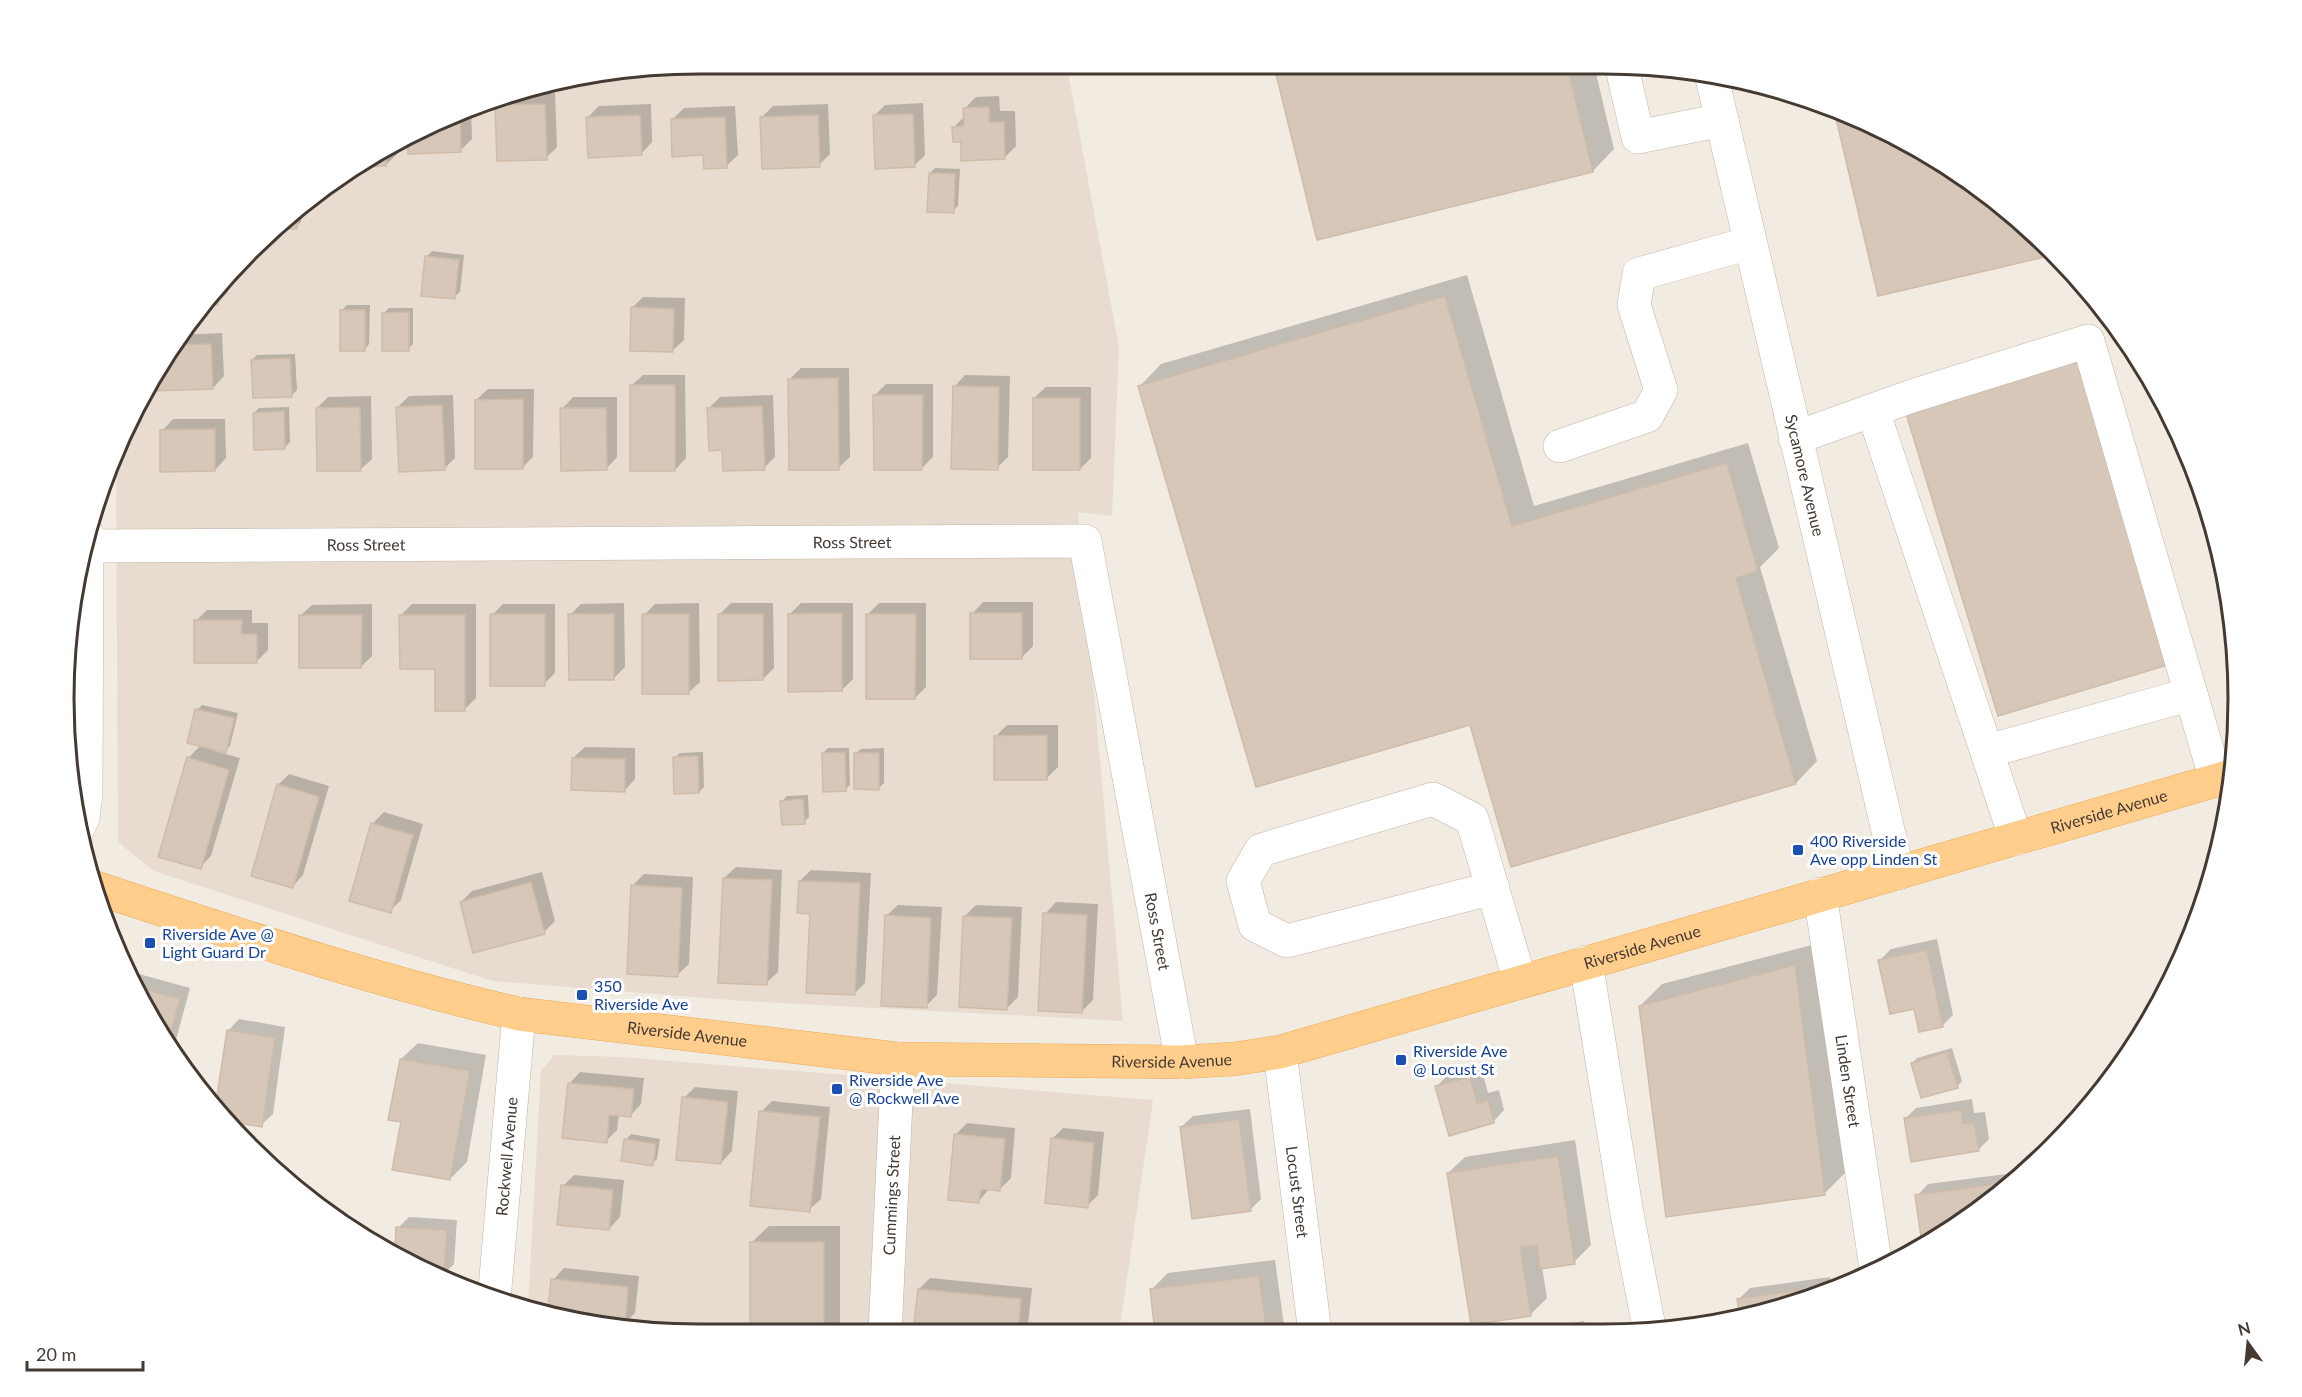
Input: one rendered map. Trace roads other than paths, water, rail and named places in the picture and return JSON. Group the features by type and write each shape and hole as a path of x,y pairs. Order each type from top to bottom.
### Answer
{"main road":[{"name":"Riverside Avenue","path":"104,891 291,950 470,1003 519,1014 898,1059 1182,1062 1234,1059 1280,1052 2223,778"}],"street":[{"path":"1623,74 1638,136 1722,120"},
{"name":"Sycamore Avenue","path":"1713,84 1898,873"},
{"path":"1560,446 1647,416 1661,390 1634,305 1639,274 1750,243"},
{"path":"1796,438 1912,396 2088,342 2191,694 2223,776"},
{"path":"1873,411 2016,838"},
{"name":"Ross Street","path":"94,540 1085,541 1182,1062"},
{"path":"84,807 86,794 88,569"},
{"path":"1988,751 2191,694"},
{"path":"1493,888 1287,941 1255,926 1243,881 1261,850 1433,799 1472,819 1493,888 1521,981"},
{"name":"Linden Street","path":"1820,894 1875,1261"},
{"path":"1586,962 1627,1214 1648,1322"},
{"name":"Rockwell Avenue","path":"495,1289 519,1014"},
{"name":"Locust Street","path":"1280,1052 1314,1324"},
{"name":"Cummings Street","path":"885,1324 898,1059"}],"place":[{"name":"400 Riverside Ave opp Linden St","path":"1798,850"},
{"name":"Riverside Ave @ Light Guard Dr","path":"150,943"},
{"name":"350 Riverside Ave","path":"582,995"},
{"name":"Riverside Ave @ Locust St","path":"1401,1060"},
{"name":"Riverside Ave @ Rockwell Ave","path":"837,1089"}]}
